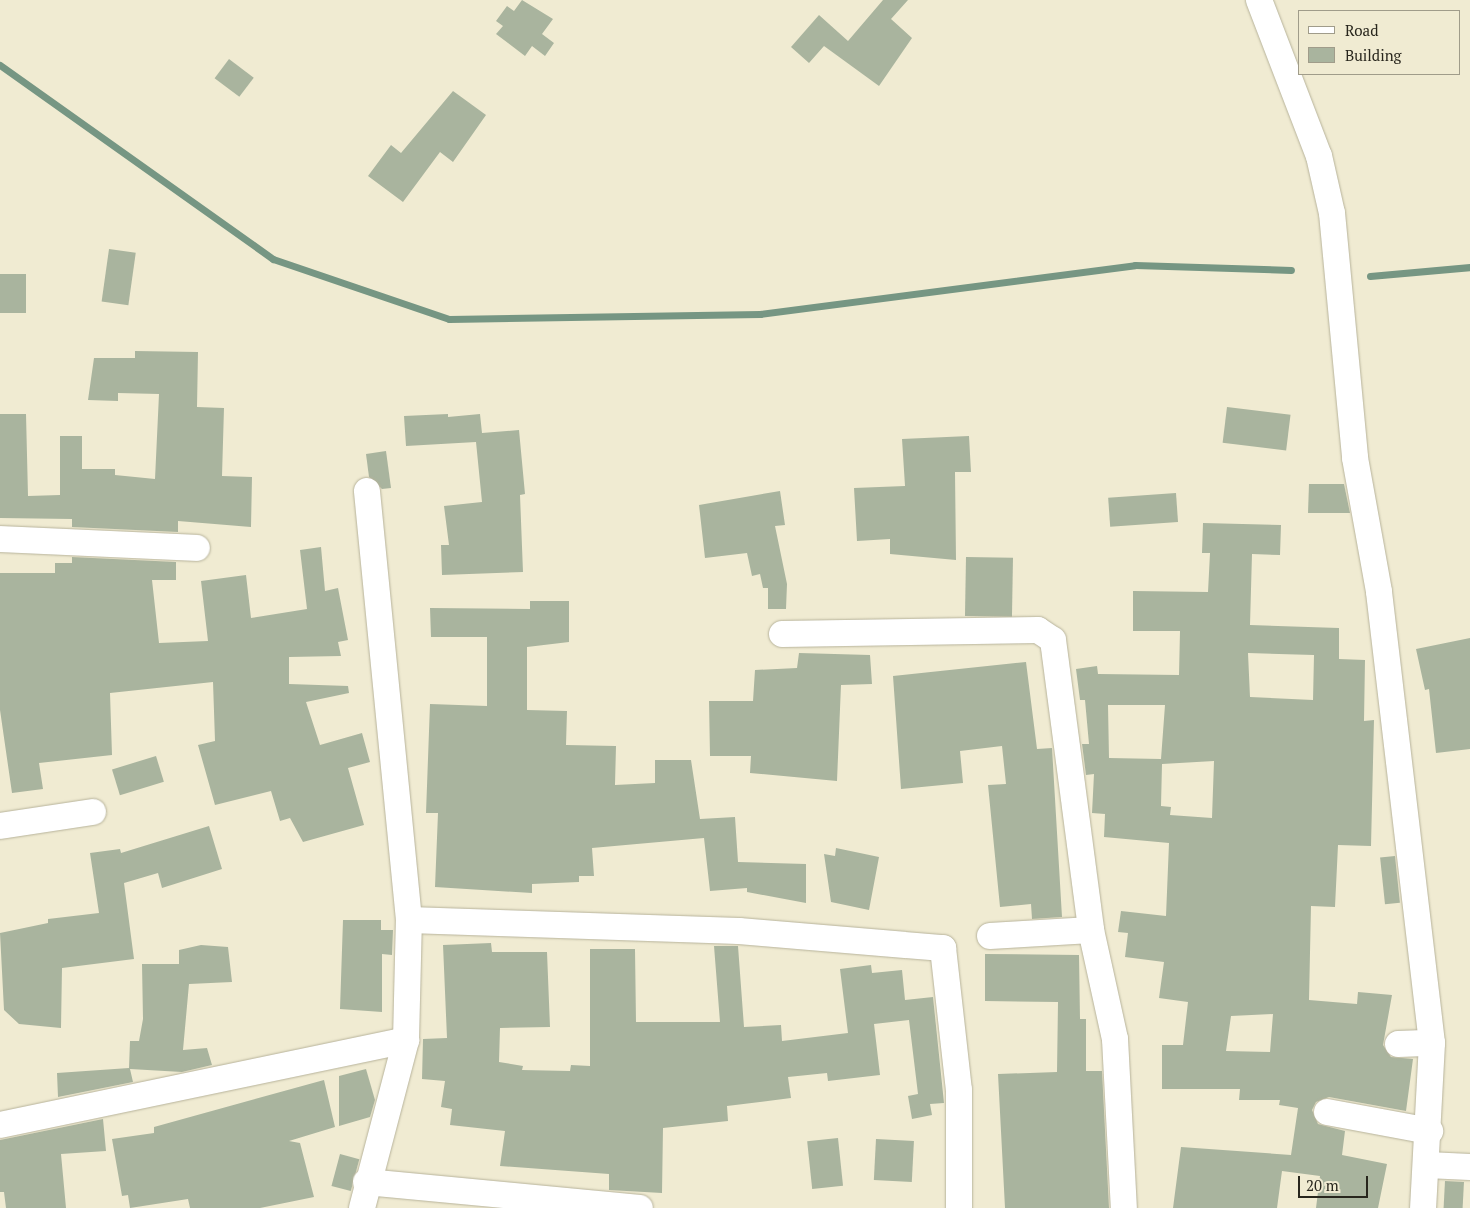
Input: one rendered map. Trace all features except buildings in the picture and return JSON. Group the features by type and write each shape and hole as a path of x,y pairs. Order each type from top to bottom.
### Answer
{"street":[{"path":"1259,0 1319,156 1332,214 1355,458 1379,592 1432,1043 1430,1132 1423,1208"},
{"path":"362,1208 366,1182 406,1040 409,920 367,491"},
{"path":"0,539 197,548"},
{"path":"782,634 1038,630 1053,640 1091,930 1115,1039 1124,1208"},
{"path":"0,826 93,812"},
{"path":"409,920 740,930 943,948 959,1090 958,1208"},
{"path":"990,936 1091,930"},
{"path":"0,1125 406,1040"},
{"path":"1398,1044 1432,1043"},
{"path":"1327,1112 1430,1132"},
{"path":"1428,1165 1470,1168"},
{"path":"366,1182 513,1203 640,1208"}],"waterway":[{"path":"0,65 273,259 449,319 760,314 1135,265 1291,270"},
{"path":"1370,276 1470,267"}]}
